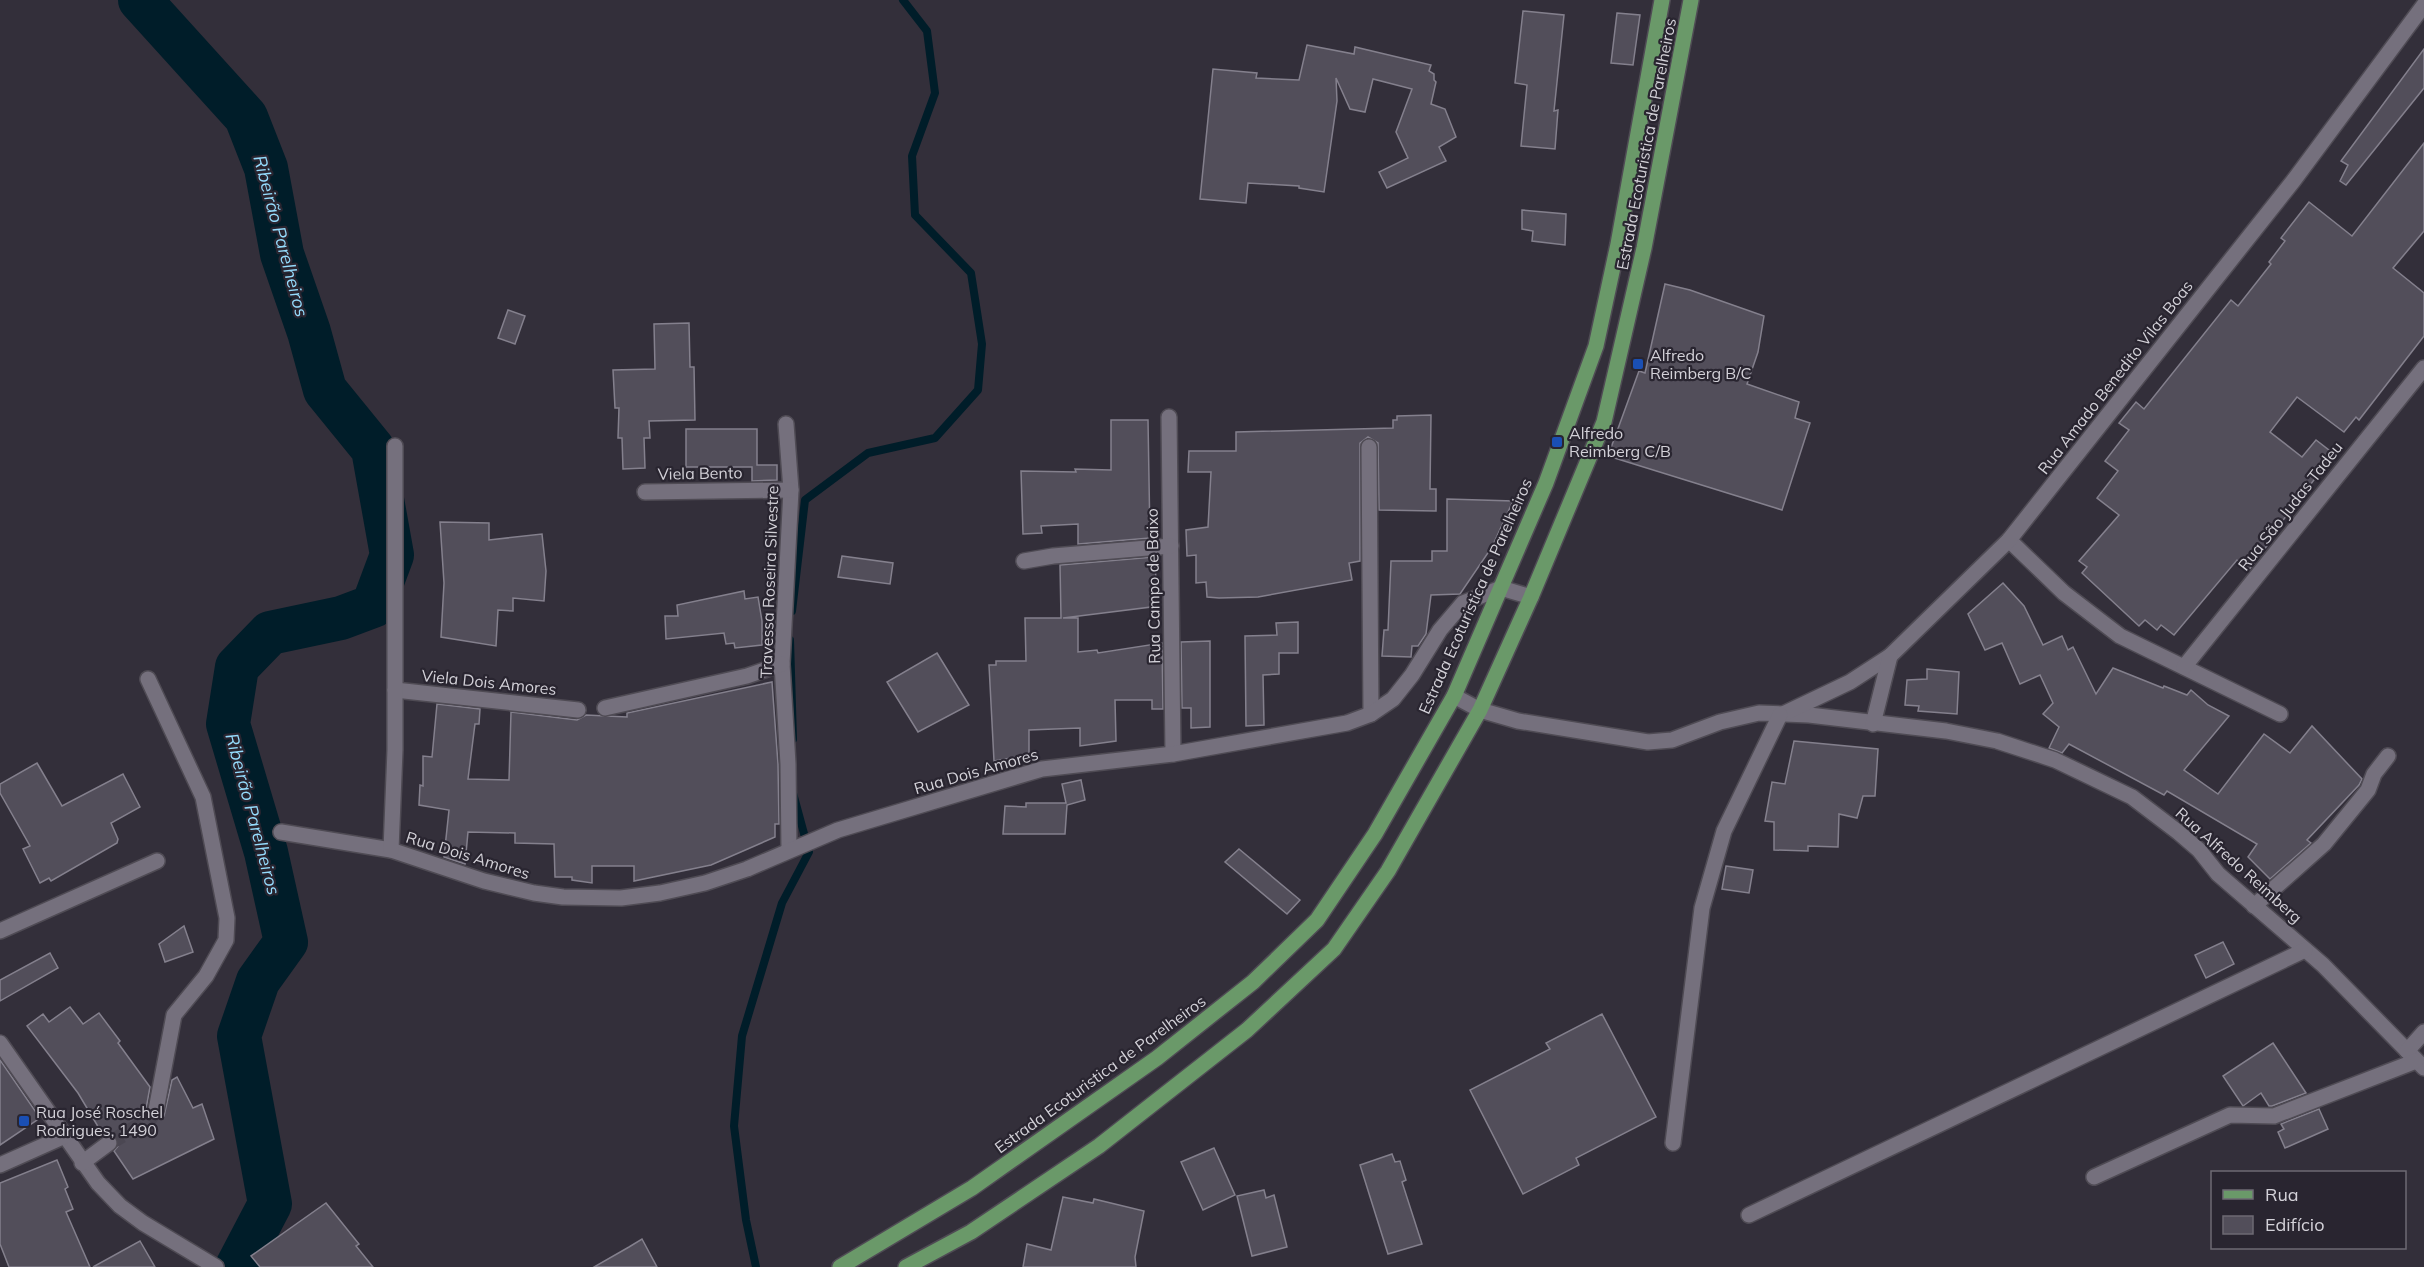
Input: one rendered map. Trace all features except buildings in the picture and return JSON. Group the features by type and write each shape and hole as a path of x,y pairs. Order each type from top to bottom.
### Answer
{"main road":[{"name":"Estrada Ecoturistica de Parelheiros","path":"840,1267 972,1188 1157,1058 1253,982 1317,920 1376,834 1454,696 1546,483 1596,346 1618,244 1662,0"},
{"name":"Estrada Ecoturistica de Parelheiros","path":"906,1267 971,1232 1099,1146 1247,1030 1334,949 1388,871 1480,710 1531,597 1606,412 1644,248 1691,0"}],"street":[{"name":"Rua Amado Benedito Vilas Boas","path":"1780,715 1850,682 1890,656 2009,540 2287,189 2424,4"},
{"name":"Rua São Judas Tadeu","path":"2184,667 2424,368"},
{"name":"Rua Campo de Baixo","path":"1169,417 1173,754"},
{"name":"Travessa Roseira Silvestre","path":"786,424 791,490 782,664 788,764 789,850"},
{"name":"Rua Dois Amores","path":"390,850 395,690 395,446"},
{"path":"1369,447 1371,714"},
{"name":"Viela Bento","path":"645,492 791,490"},
{"path":"2009,540 2064,593 2120,636 2280,714"},
{"path":"1024,561 1053,556 1171,546"},
{"path":"1501,588 1531,597"},
{"name":"Rua Dois Amores","path":"281,832 390,850 510,889 563,897 596,899 660,893 705,883 747,870 838,830 1042,769 1173,754 1347,723 1371,714 1393,699 1440,630 1463,603 1501,588"},
{"path":"1873,724 1890,656"},
{"path":"605,708 747,676 782,664"},
{"path":"148,679 203,797 227,918 226,940 206,976 174,1015 156,1110"},
{"name":"Viela Dois Amores","path":"395,690 578,710"},
{"name":"Rua Alfredo Reimberg","path":"1454,696 1480,710 1556,729 1648,742 1672,740 1720,722 1750,715 1809,715 1946,731 1997,741 2055,760 2132,797 2178,832 2254,906 2305,950 2416,1060"},
{"path":"1673,1143 1702,908 1724,831 1780,715"},
{"path":"2254,906 2324,844 2368,790 2374,774 2388,756"},
{"path":"0,931 157,861"},
{"path":"1749,1215 2305,950"},
{"path":"2094,1177 2230,1114 2274,1116 2416,1060 2424,1032"},
{"path":"0,1043 82,1163 120,1206 159,1234 216,1267"},
{"path":"0,1166 65,1137"},
{"path":"82,1163 108,1143"}],"waterway":[{"name":"Ribeirão Parelheiros","path":"140,0 246,117 266,168 282,254 309,332 325,390 373,449 392,555 373,606 341,618 270,633 237,667 228,724 266,852 286,942 258,981 239,1036 270,1204 237,1267"},
{"path":"792,611 805,500 868,453 935,438 978,390 982,344 971,273 915,215 912,156 935,93 927,31 903,0"},
{"path":"790,640 793,739"},
{"path":"756,1267 746,1220 734,1126 742,1036 782,903 809,852 793,793"}],"tunnel":[{"path":"109,1143 149,1120 156,1110"}],"place":[{"name":"Alfredo Reimberg B/C","path":"1638,364"},
{"name":"Alfredo Reimberg C/B","path":"1557,442"},
{"name":"Rua José Roschel Rodrigues, 1490","path":"24,1121"}]}
